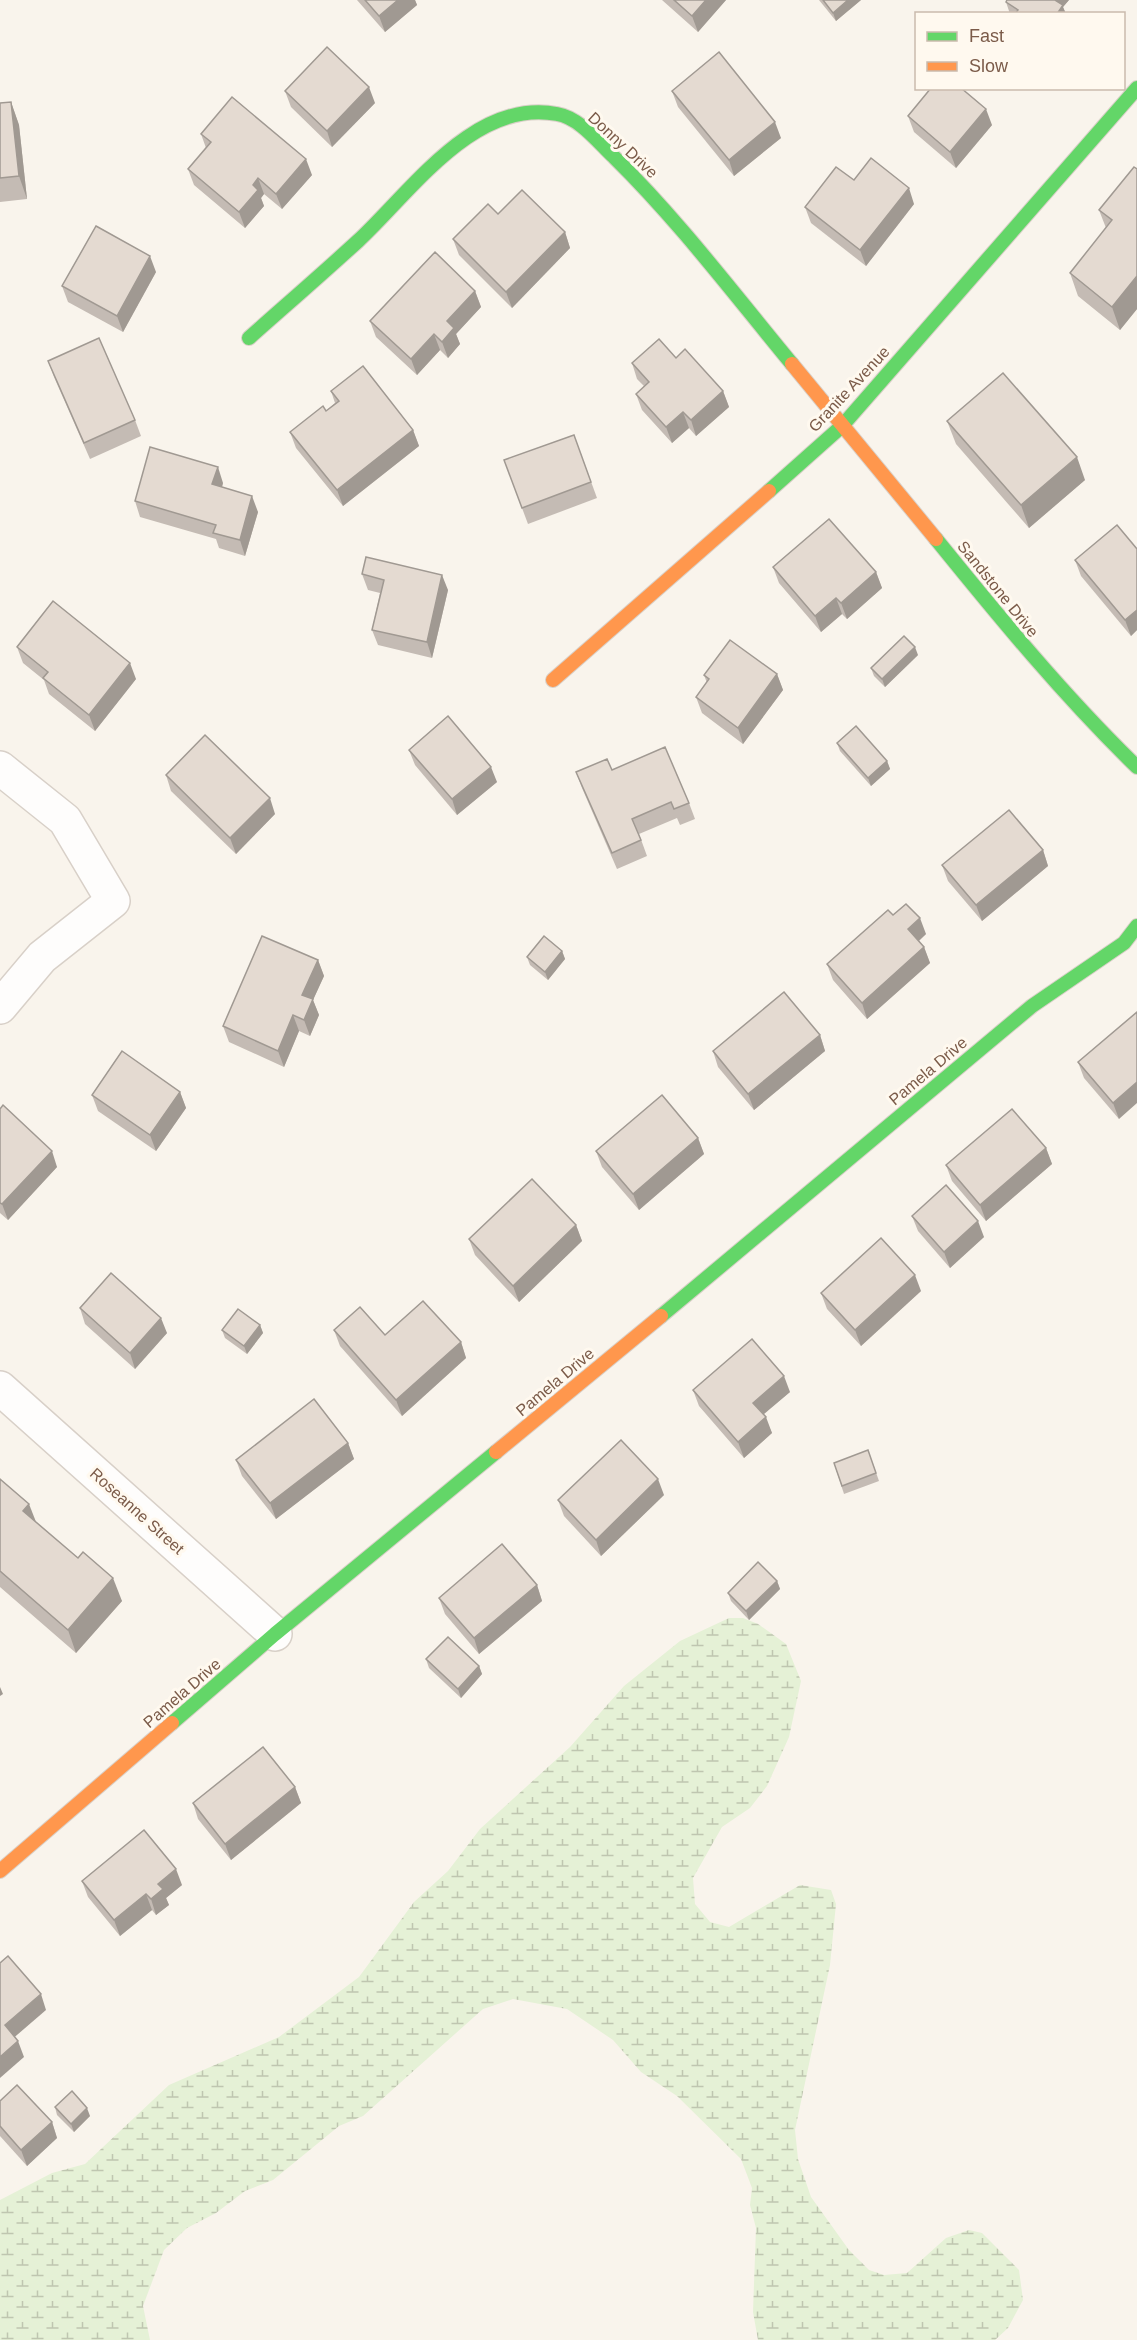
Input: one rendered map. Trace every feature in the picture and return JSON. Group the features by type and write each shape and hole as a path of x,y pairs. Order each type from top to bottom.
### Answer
{"street":[{"name":"Granite Avenue","path":"553,680 842,426 1137,88"},
{"name":"Donny Drive","path":"249,338 360,239 403,193 465,137 487,125 510,117 534,113 558,114 582,126 658,201 842,426"},
{"name":"Sandstone Drive","path":"842,426 1017,640 1109,740 1137,767"},
{"path":"0,768 65,820 113,901 42,957 0,1007"},
{"name":"Pamela Drive","path":"0,1871 275,1634 565,1396 1032,1006 1124,942 1137,926"},
{"name":"Roseanne Street","path":"0,1388 275,1634"}],"green space":[{"path":"729,1618 743,1618 758,1624 786,1644 801,1681 789,1737 767,1786 750,1808 722,1827 693,1878 695,1904 710,1922 729,1927 800,1885 831,1890 836,1904 830,1965 795,2130 798,2159 811,2197 849,2250 869,2270 884,2275 907,2273 946,2238 969,2230 982,2233 1019,2270 1023,2300 1008,2328 995,2340 758,2340 753,2312 756,2228 750,2205 752,2188 741,2159 677,2096 641,2072 613,2040 567,2009 513,1999 483,2009 363,2116 339,2126 273,2180 245,2191 216,2213 187,2228 164,2250 143,2306 150,2340 0,2340 0,2200 52,2173 85,2164 169,2085 279,2037 359,1977 414,1902 448,1871 480,1829 570,1747 624,1686 680,1641"}],"building":[{"path":"365,0 398,0 379,16"},
{"path":"674,0 706,0 692,16"},
{"path":"823,0 848,0 833,13"},
{"path":"1007,0 1055,0 1063,5 1058,12 1016,12 1018,10 1006,2"},
{"path":"327,47 369,87 327,131 285,91"},
{"path":"719,52 775,122 729,160 672,91"},
{"path":"929,90 963,90 986,109 950,152 908,116"},
{"path":"232,97 306,159 276,194 258,178 253,185 258,190 239,212 188,169 211,142 201,134"},
{"path":"11,102 19,176 0,178 0,103"},
{"path":"871,158 909,188 860,250 805,207 836,167 854,180"},
{"path":"1134,167 1137,169 1137,276 1112,307 1070,273 1112,220 1099,210"},
{"path":"522,190 565,232 506,292 453,239 488,204 498,214"},
{"path":"96,226 150,256 117,316 62,286"},
{"path":"435,252 475,291 447,321 454,328 442,342 434,334 411,359 370,321"},
{"path":"99,338 135,420 84,443 48,361"},
{"path":"659,339 676,358 685,349 723,391 691,420 683,412 666,427 636,394 649,382 632,363"},
{"path":"363,366 413,430 337,490 290,432 323,406 326,411 339,401 331,391"},
{"path":"1003,373 1077,457 1021,505 947,421"},
{"path":"574,435 591,482 522,508 504,460"},
{"path":"150,447 218,467 212,484 252,496 240,540 213,533 216,525 135,501"},
{"path":"829,519 876,572 841,603 836,598 815,616 773,567"},
{"path":"1117,525 1137,549 1137,610 1125,620 1075,560"},
{"path":"366,557 442,575 427,642 372,630 384,580 362,574"},
{"path":"53,601 130,663 89,715 43,678 48,672 17,647"},
{"path":"904,636 915,647 882,679 871,668"},
{"path":"730,640 777,674 738,728 696,697 709,679 704,675"},
{"path":"448,716 491,767 452,799 409,750"},
{"path":"856,726 887,761 868,778 837,743"},
{"path":"205,735 270,798 230,838 166,775"},
{"path":"665,747 689,803 674,809 671,802 632,819 641,840 612,853 576,772 607,759 612,770"},
{"path":"1009,810 1043,850 976,905 942,865"},
{"path":"906,904 920,918 908,929 924,947 862,1003 827,964 888,910 893,915"},
{"path":"262,936 318,960 302,995 313,999 304,1020 293,1015 278,1051 223,1026"},
{"path":"544,936 562,951 545,972 527,957"},
{"path":"784,992 820,1035 748,1094 713,1051"},
{"path":"1137,1012 1137,1082 1113,1103 1078,1062"},
{"path":"122,1051 180,1092 150,1135 92,1095"},
{"path":"662,1095 698,1138 633,1194 596,1151"},
{"path":"3,1105 52,1151 2,1204 0,1203 0,1109"},
{"path":"1012,1109 1046,1148 980,1205 946,1165"},
{"path":"532,1179 576,1225 513,1286 469,1239"},
{"path":"946,1185 978,1221 944,1252 912,1216"},
{"path":"881,1238 915,1275 855,1330 821,1293"},
{"path":"111,1273 161,1318 130,1353 80,1308"},
{"path":"423,1301 461,1342 396,1400 334,1330 360,1307 385,1335"},
{"path":"238,1309 260,1325 244,1346 222,1330"},
{"path":"752,1339 784,1376 753,1403 766,1417 738,1442 693,1390"},
{"path":"314,1399 348,1443 270,1503 236,1460"},
{"path":"621,1440 658,1479 596,1540 558,1500"},
{"path":"868,1450 876,1473 842,1486 834,1463"},
{"path":"0,1479 29,1504 23,1511 78,1558 83,1552 113,1578 68,1630 0,1571"},
{"path":"502,1544 537,1585 474,1638 439,1598"},
{"path":"758,1562 777,1581 746,1611 728,1593"},
{"path":"448,1637 479,1666 458,1689 426,1659"},
{"path":"263,1747 295,1787 225,1844 193,1803"},
{"path":"144,1830 176,1869 158,1884 163,1889 151,1899 146,1894 114,1920 82,1881"},
{"path":"8,1956 41,1994 5,2025 18,2041 0,2057 0,1963"},
{"path":"17,2085 52,2122 21,2150 0,2126 0,2101"},
{"path":"72,2091 87,2108 71,2124 55,2107"}],"traffic: fast":[{"path":"769,491 842,426 1137,88"},
{"path":"249,338 358,241 422,176 471,134 498,120 527,113 557,114 581,125 638,181 706,258 792,364"},
{"path":"936,539 1058,684 1137,767"},
{"path":"661,1316 1032,1006 1124,943 1137,926"},
{"path":"172,1723 275,1634 496,1452"}],"traffic: slow":[{"path":"792,364 936,539"},
{"path":"553,680 769,491"},
{"path":"496,1452 661,1316"},
{"path":"0,1871 172,1723"}]}
